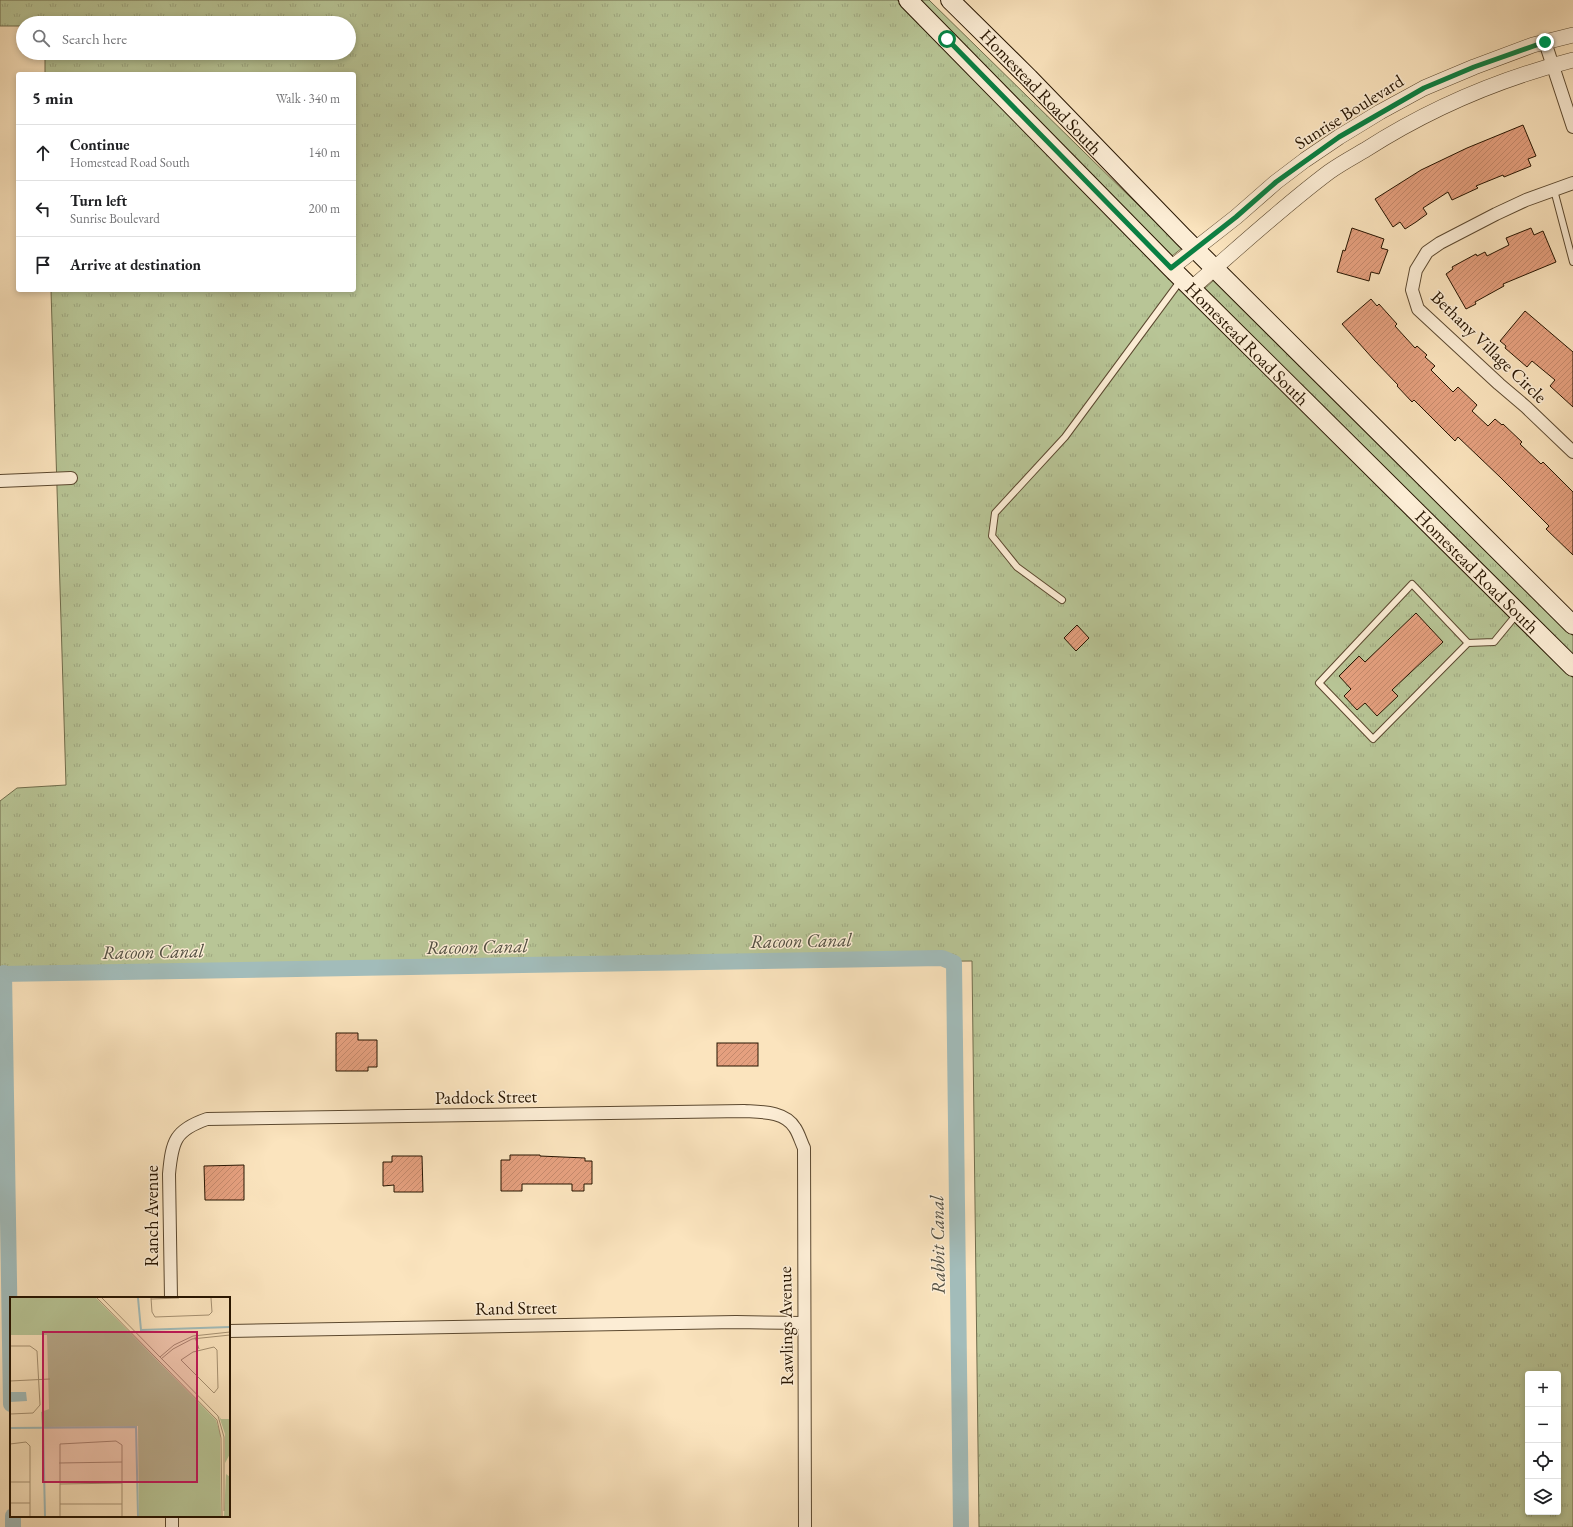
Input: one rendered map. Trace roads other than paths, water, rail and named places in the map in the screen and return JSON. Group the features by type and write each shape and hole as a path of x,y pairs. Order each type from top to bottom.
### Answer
{"main road":[{"name":"Homestead Road South","path":"908,0 1182,278 1573,667"},
{"name":"Homestead Road South","path":"950,0 1195,249 1573,625"}],"street":[{"name":"Sunrise Boulevard","path":"1182,278 1195,249 1236,217 1276,182 1339,137 1380,112 1431,85 1474,67 1545,42 1573,35"},
{"path":"1545,42 1573,127"},
{"path":"1182,278 1215,269 1294,199 1330,171 1387,136 1438,109 1491,86 1553,65 1573,60"},
{"name":"Bethany Village Circle","path":"1573,183 1496,214 1440,243 1427,252 1416,270 1412,290 1418,309 1526,407 1573,452"},
{"path":"0,480 70,478"},
{"name":"Paddock Street","path":"178,1136 191,1125 207,1120 744,1111 765,1112 782,1116 795,1127"},
{"name":"Rawlings Avenue","path":"795,1127 804,1148 803,1323 805,1527"},
{"name":"Ranch Avenue","path":"171,1297 169,1174 171,1154 178,1136"},
{"name":"Rand Street","path":"230,1331 803,1323"}],"lane":[{"path":"1554,190 1573,262"},
{"path":"1062,600 1017,566 992,536 995,513 1065,437 1182,278"},
{"path":"1468,643 1412,584 1319,682 1374,738 1468,643 1494,642 1518,612"}],"waterway":[{"name":"Racoon Canal","path":"0,974 942,958 954,963 961,1527"},
{"path":"4,973 10,1342"},
{"path":"13,1517 13,1527"}],"water label":[{"name":"Rabbit Canal","path":"937,1245"}]}
